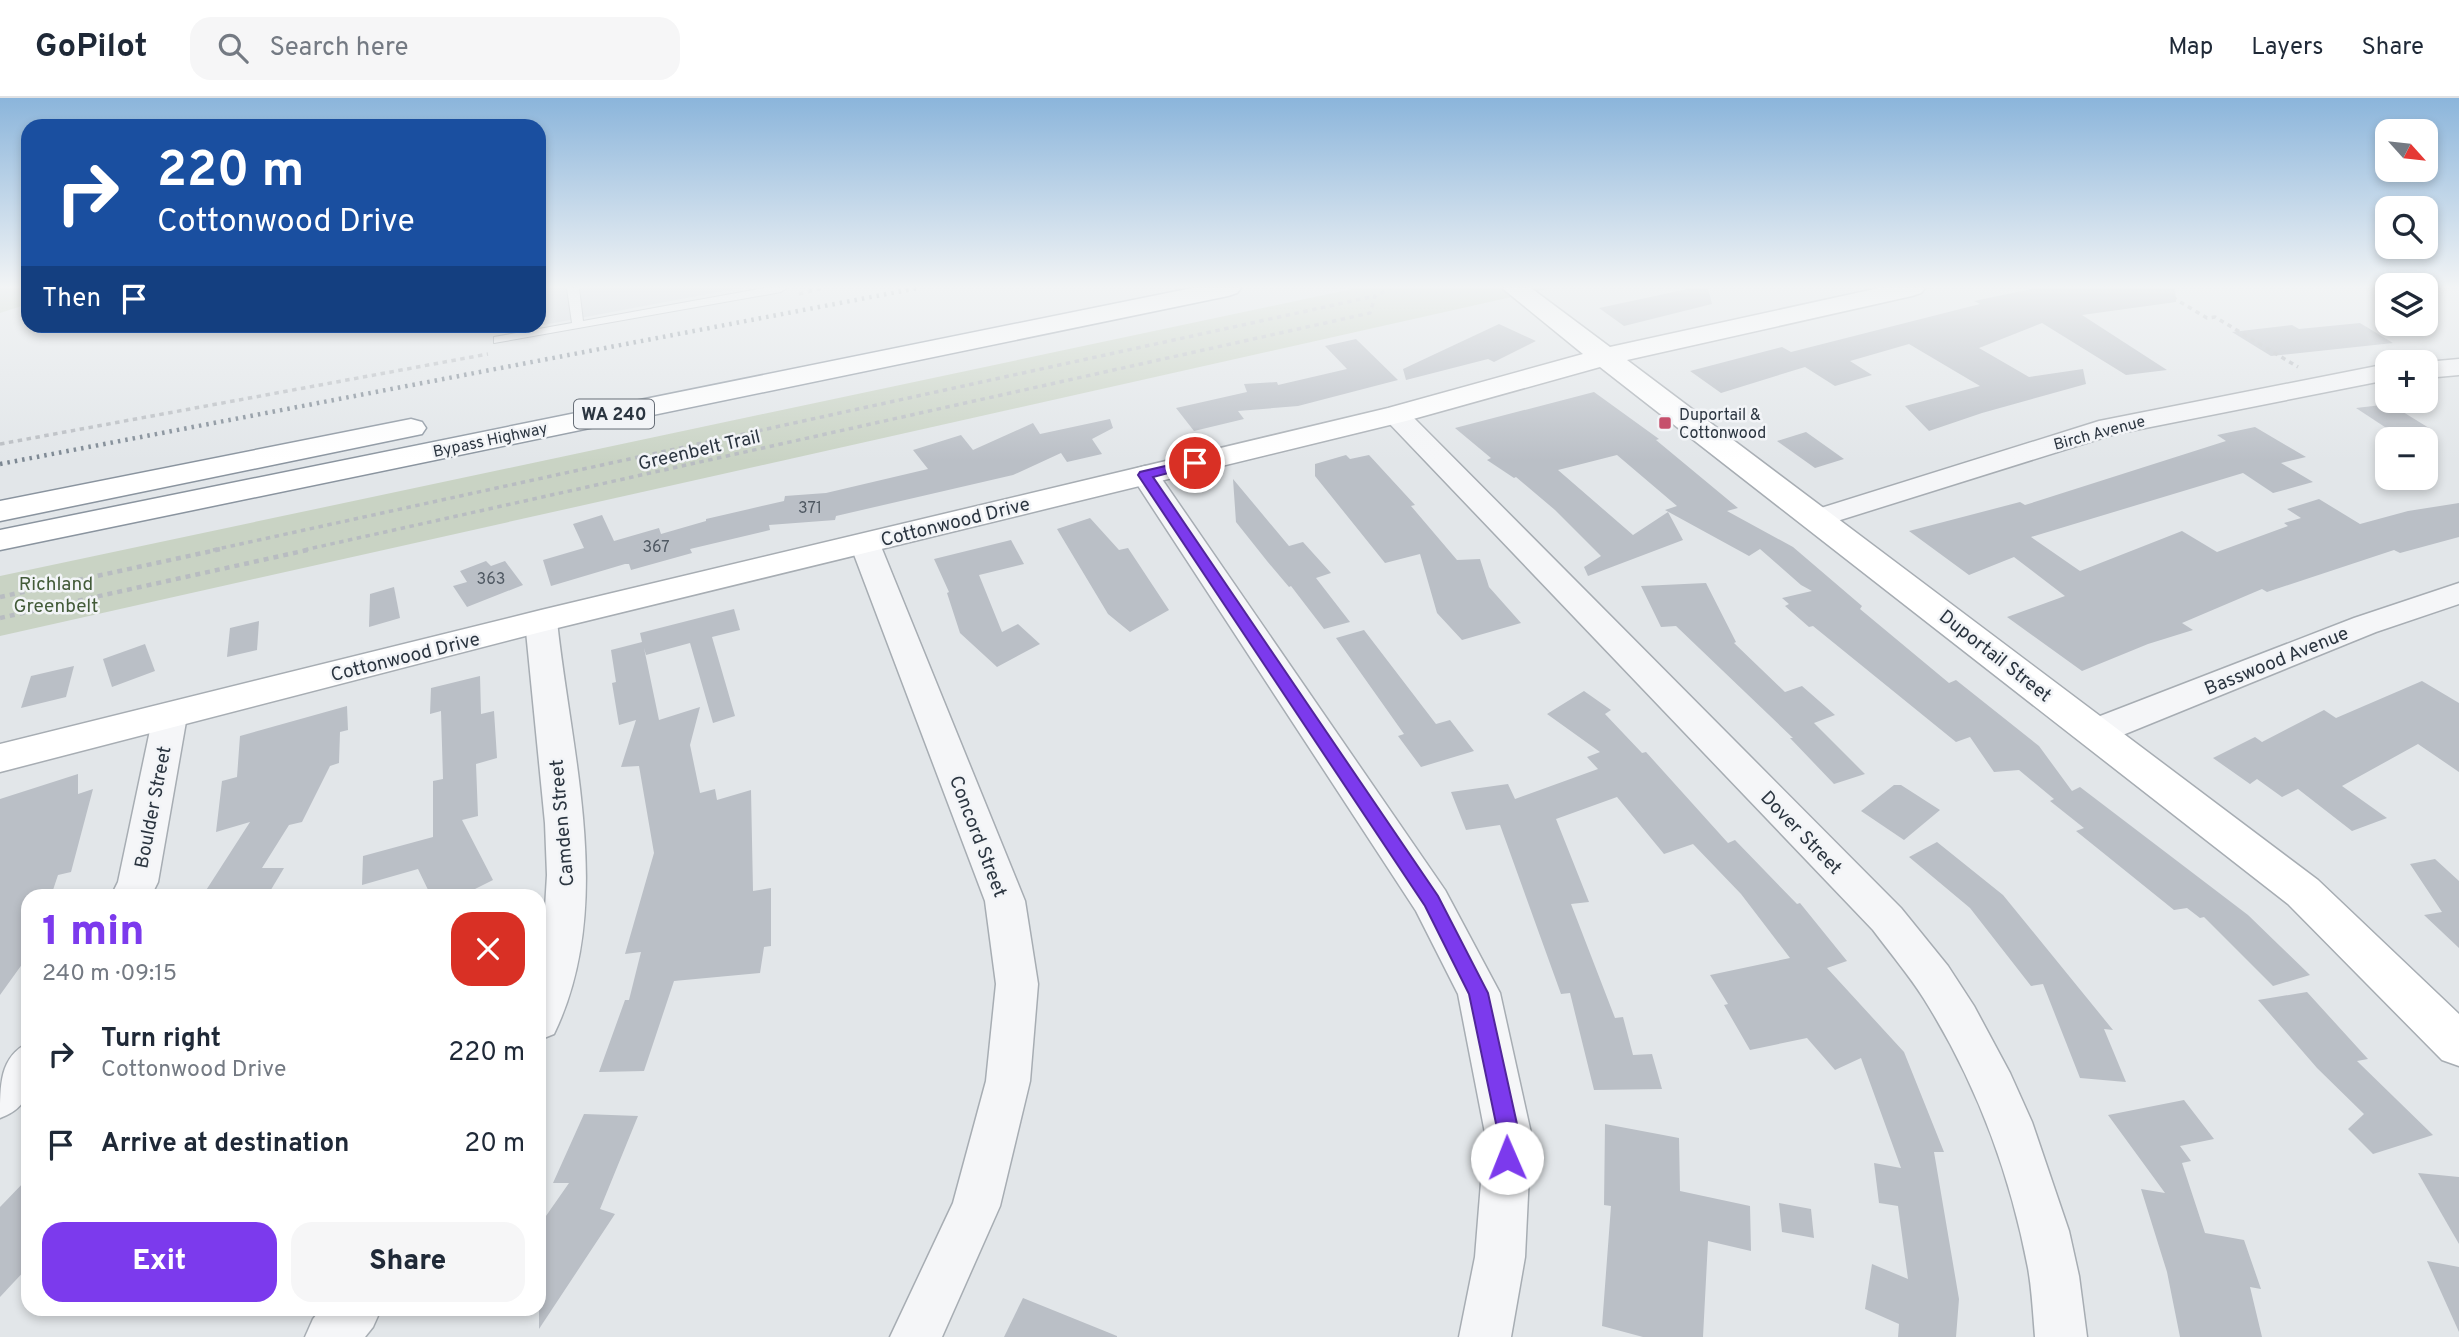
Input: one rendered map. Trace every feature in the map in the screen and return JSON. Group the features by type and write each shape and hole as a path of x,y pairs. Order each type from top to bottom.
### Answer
{"main road":[{"name":"Bypass Highway","path":"0,511 825,346"},
{"name":"Bypass Highway","path":"0,540 946,346"},
{"name":"Duportail Street","path":"1593,346 2303,892 2459,1044"},
{"name":"Cottonwood Drive","path":"0,758 541,621 1396,415 1653,346"}],"street":[{"path":"2438,369 2459,367"},
{"name":"Birch Avenue","path":"1818,518 2109,427 2375,374"},
{"name":"Dover Street","path":"1396,415 1887,919 1938,986 1976,1051 2012,1129 2035,1197 2053,1269 2061,1337"},
{"path":"1145,475 1431,901 1479,993 1508,1133 1500,1257 1485,1337"},
{"name":"Concord Street","path":"865,544 1005,901 1017,984 1008,1081 976,1206 916,1337"},
{"name":"Basswood Avenue","path":"2095,732 2365,625 2459,593"},
{"name":"Camden Street","path":"541,621 568,875 565,932 546,1005"},
{"name":"Boulder Street","path":"134,889 170,716"},
{"path":"0,1098 21,1072"},
{"path":"331,1337 349,1316"}],"path":[{"path":"0,597 1147,346"},
{"name":"Greenbelt Trail","path":"0,618 1222,346"},
{"path":"2262,346 2304,371"},
{"path":"0,444 488,354"}],"green space":[{"name":"Richland Greenbelt","path":"1085,346 1294,346 0,636 0,576"}],"building":[{"path":"1325,346 1363,346 1398,380 1298,406 1238,411 1244,419 1194,431 1176,408 1247,392 1244,384 1277,382 1278,385 1347,369"},
{"path":"1452,346 1526,346 1494,362 1488,359 1406,380 1403,369"},
{"path":"1815,346 1903,346 1850,361 1872,375 1835,386 1805,367 1721,393 1690,371 1782,347 1791,352"},
{"path":"1912,346 1984,346 1979,348 2029,377 2083,369 2086,384 1929,431 1905,406 1980,386"},
{"path":"2079,346 2130,346 2167,370 2126,375"},
{"path":"2254,346 2367,346 2271,356"},
{"path":"1594,392 1659,439 1656,440 1738,508 1727,511 1793,547 1862,606 1860,609 1949,683 1956,680 2039,746 2072,791 2080,787 2248,915 2310,975 2273,986 2204,917 2200,918 2187,908 2174,910 2076,831 2084,828 2050,801 2054,799 2019,770 1994,772 1970,737 1956,742 1785,606 1789,604 1782,598 1812,591 1801,585 1760,549 1749,556 1665,510 1677,506 1617,455 1558,470 1633,535 1668,512 1683,540 1588,576 1584,567 1601,556 1555,510 1516,477 1487,460 1491,458 1455,428"},
{"path":"2375,406 2375,413 2405,413 2427,427 2385,427 2356,408"},
{"path":"1110,419 1113,428 1092,439 1102,454 1067,462 1061,453 1013,475 836,516 835,520 769,525 770,530 690,549 692,553 631,570 629,564 625,564 551,586 543,560 584,548 573,524 602,515 614,541 659,528 661,534 706,519 784,501 785,496 826,493 928,469 913,450 961,435 973,450 1033,423 1040,434"},
{"path":"2255,427 2306,457 2281,463 2313,482 2273,493 2243,473 2031,537 2080,571 2182,531 2217,552 2288,526 2284,523 2301,518 2287,509 2319,499 2360,524 2408,511 2459,503 2459,537 2400,553 2394,550 2267,592 2262,589 2182,623 2193,630 2148,644 2082,671 2007,617 2065,596 2014,557 1969,575 1909,531 2020,502 2025,505 2226,441 2217,435"},
{"path":"1806,432 1844,459 1815,468 1777,441"},
{"path":"1346,455 1350,459 1369,455 1415,505 1411,506 1457,560 1480,559 1489,587 1521,623 1462,640 1437,613 1420,554 1385,563 1315,476 1315,464"},
{"path":"1233,479 1289,546 1303,542 1331,573 1316,578 1350,622 1324,629 1291,586 1289,587 1267,561 1236,522"},
{"path":"1090,518 1119,550 1128,548 1169,610 1130,632 1108,614 1057,529"},
{"path":"1011,540 1024,564 979,575 1002,632 1018,624 1040,644 997,667 960,633 947,593 949,592 934,559"},
{"path":"486,561 491,566 505,561 523,585 467,607 453,586 467,582 460,571"},
{"path":"1706,583 1736,642 1734,643 1785,692 1802,686 1835,715 1814,723 1865,774 1834,784 1790,738 1793,738 1676,626 1661,627 1641,586"},
{"path":"394,587 400,618 369,627 370,594"},
{"path":"734,609 740,630 712,637 735,716 713,723 690,643 646,655 644,648 659,720 700,707 690,745 700,793 715,789 717,800 751,790 753,891 771,888 771,946 764,947 760,973 674,981 644,1071 599,1072 625,1000 629,1000 641,952 625,954 654,853 639,766 621,767 636,720 619,725 612,683 616,682 611,650 642,642 640,633"},
{"path":"259,621 257,650 227,657 230,628"},
{"path":"1364,630 1436,724 1450,720 1474,751 1421,767 1398,736 1404,734 1336,638"},
{"path":"145,644 155,671 112,687 103,659"},
{"path":"74,666 66,697 21,708 31,676"},
{"path":"480,676 481,714 494,711 497,758 476,764 478,816 462,820 493,880 475,889 428,889 418,869 362,885 363,856 433,837 433,781 443,779 441,711 430,714 431,688"},
{"path":"2422,681 2459,703 2459,772 2418,744 2342,786 2387,818 2352,831 2298,789 2282,797 2257,779 2250,784 2213,758 2255,737 2262,742 2324,710 2336,718"},
{"path":"1584,691 1611,710 1605,714 1642,753 1646,752 1728,843 1735,840 1797,904 1800,903 1847,961 1827,968 1904,1052 1944,1152 1934,1152 1959,1299 1956,1337 1898,1337 1899,1324 1865,1309 1872,1264 1908,1279 1898,1206 1879,1203 1874,1163 1901,1168 1861,1058 1835,1070 1807,1038 1750,1050 1724,1005 1728,1004 1710,975 1790,958 1741,894 1693,844 1664,854 1617,797 1556,819 1589,902 1571,904 1615,1018 1623,1017 1633,1055 1652,1054 1662,1089 1594,1090 1570,993 1561,994 1500,825 1466,830 1451,792 1508,784 1515,799 1598,769 1587,757 1600,752 1547,714"},
{"path":"347,706 348,730 340,732 339,763 330,766 302,822 289,825 262,868 284,868 271,889 207,889 250,822 216,832 222,781 237,777 240,736"},
{"path":"78,774 78,794 93,789 71,872 58,875 53,889 21,889 21,966 0,995 0,799"},
{"path":"1894,785 1901,785 1940,810 1904,840 1861,811"},
{"path":"1937,842 2003,895 2113,1030 2104,1029 2126,1082 2080,1078 2043,984 2031,986 1970,908 1909,857"},
{"path":"2435,859 2459,881 2459,948 2424,915 2442,912 2410,864"},
{"path":"2307,992 2368,1059 2357,1061 2433,1135 2373,1154 2348,1129 2364,1114 2317,1068 2258,1000"},
{"path":"2184,1100 2214,1139 2180,1146 2191,1161 2182,1163 2205,1233 2244,1240 2261,1289 2250,1287 2262,1337 2180,1337 2167,1272 2141,1189 2165,1193 2108,1115"},
{"path":"584,1114 638,1116 600,1209 615,1214 539,1329 539,1316 546,1316 546,1216 569,1183 553,1183"},
{"path":"1605,1124 1679,1138 1680,1191 1750,1206 1751,1251 1708,1241 1703,1337 1643,1337 1602,1326 1611,1206 1604,1205"},
{"path":"2418,1173 2459,1177 2459,1244"},
{"path":"21,1185 21,1274 0,1297 0,1207"},
{"path":"1779,1203 1811,1209 1814,1238 1782,1232"},
{"path":"2427,1261 2459,1267 2459,1332"},
{"path":"1023,1298 1117,1336 1117,1337 1004,1337"}],"railway":[{"path":"0,464 616,346"}],"place":[{"name":"Duportail & Cottonwood","path":"1665,423"}],"route":[{"path":"1195,463 1145,475 1431,901 1479,993 1508,1133 1507,1158"}]}
